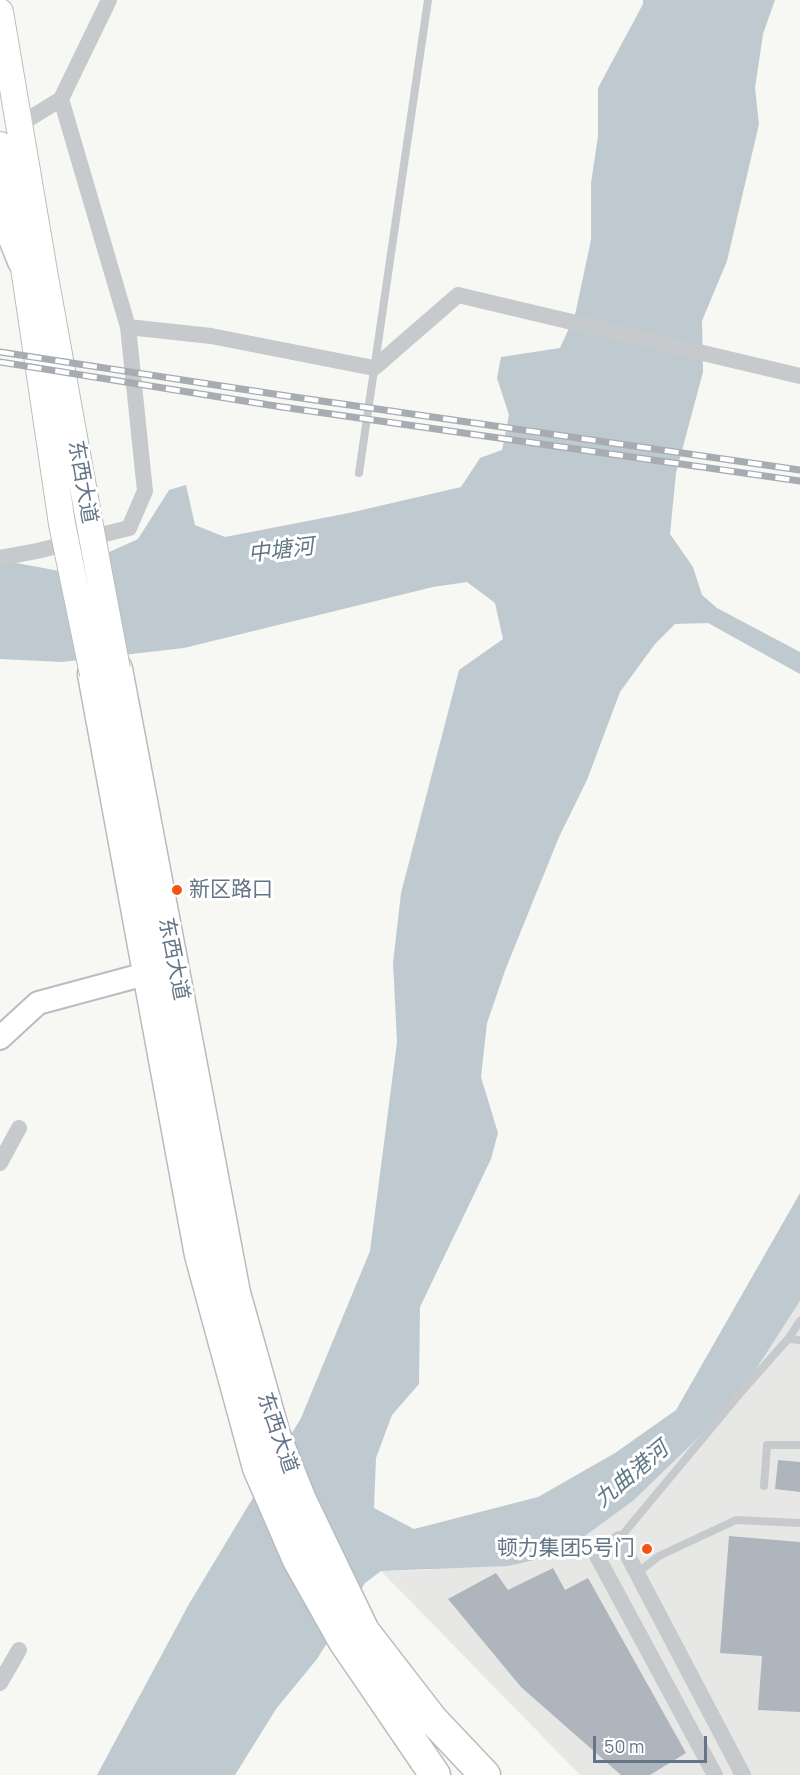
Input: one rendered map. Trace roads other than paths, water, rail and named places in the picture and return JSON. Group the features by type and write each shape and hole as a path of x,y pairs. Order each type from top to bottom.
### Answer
{"highway":[{"path":"0,204 6,238 23,261"},
{"name":"东西大道","path":"105,672 161,969 235,1293 275,1435 354,1636 485,1775"},
{"name":"东西大道","path":"161,969 200,1256 258,1468 298,1560 354,1636 435,1775"}],"main road":[{"name":"东西大道","path":"0,12 89,520 105,672"},
{"name":"东西大道","path":"0,145 23,261 62,524 105,672"}],"street":[{"path":"19,125 61,99 109,0"},
{"path":"0,558 129,528 145,491 128,327 61,99"},
{"path":"128,327 211,336 374,368 458,296 800,376"},
{"path":"0,1038 38,1003 161,969"},
{"path":"0,1163 19,1128"},
{"path":"715,1775 597,1556 619,1539 743,1775"},
{"path":"0,1683 19,1650"}],"lane":[{"path":"359,473 428,0"},
{"path":"619,1539 742,1390 788,1339 800,1321"},
{"path":"788,1339 800,1340"},
{"path":"764,1486 767,1445 800,1445"},
{"path":"637,1573 659,1556 736,1520 800,1523"}],"water":[{"path":"643,0 775,0 763,34 755,88 759,124 727,261 702,321 703,372 676,473 670,534 693,567 702,595 717,608 800,652 800,674 708,623 675,624 655,644 620,692 587,780 559,837 506,968 487,1023 481,1077 498,1133 491,1159 420,1307 419,1384 392,1415 376,1458 374,1508 414,1529 538,1497 615,1453 676,1410 800,1193 800,1301 742,1391 691,1445 634,1500 560,1554 508,1566 381,1571 365,1583 317,1659 276,1709 235,1775 97,1775 189,1604 301,1418 370,1251 397,1042 393,963 401,893 459,670 503,639 495,603 467,582 433,587 184,648 62,662 0,659 0,560 65,572 138,539 169,490 186,485 195,525 225,537 349,513 461,487 480,458 502,450 509,415 497,378 501,357 560,348 575,315 591,240 591,183 598,136 598,88 643,4"}],"railway":[{"path":"0,352 800,470"},
{"path":"0,362 282,407 800,481"}],"place":[{"name":"新区路口","path":"177,890"},
{"name":"顿力集团5号门","path":"647,1549"}],"water label":[{"name":"中塘河","path":"281,551"},
{"name":"九曲港河","path":"632,1475"}]}
